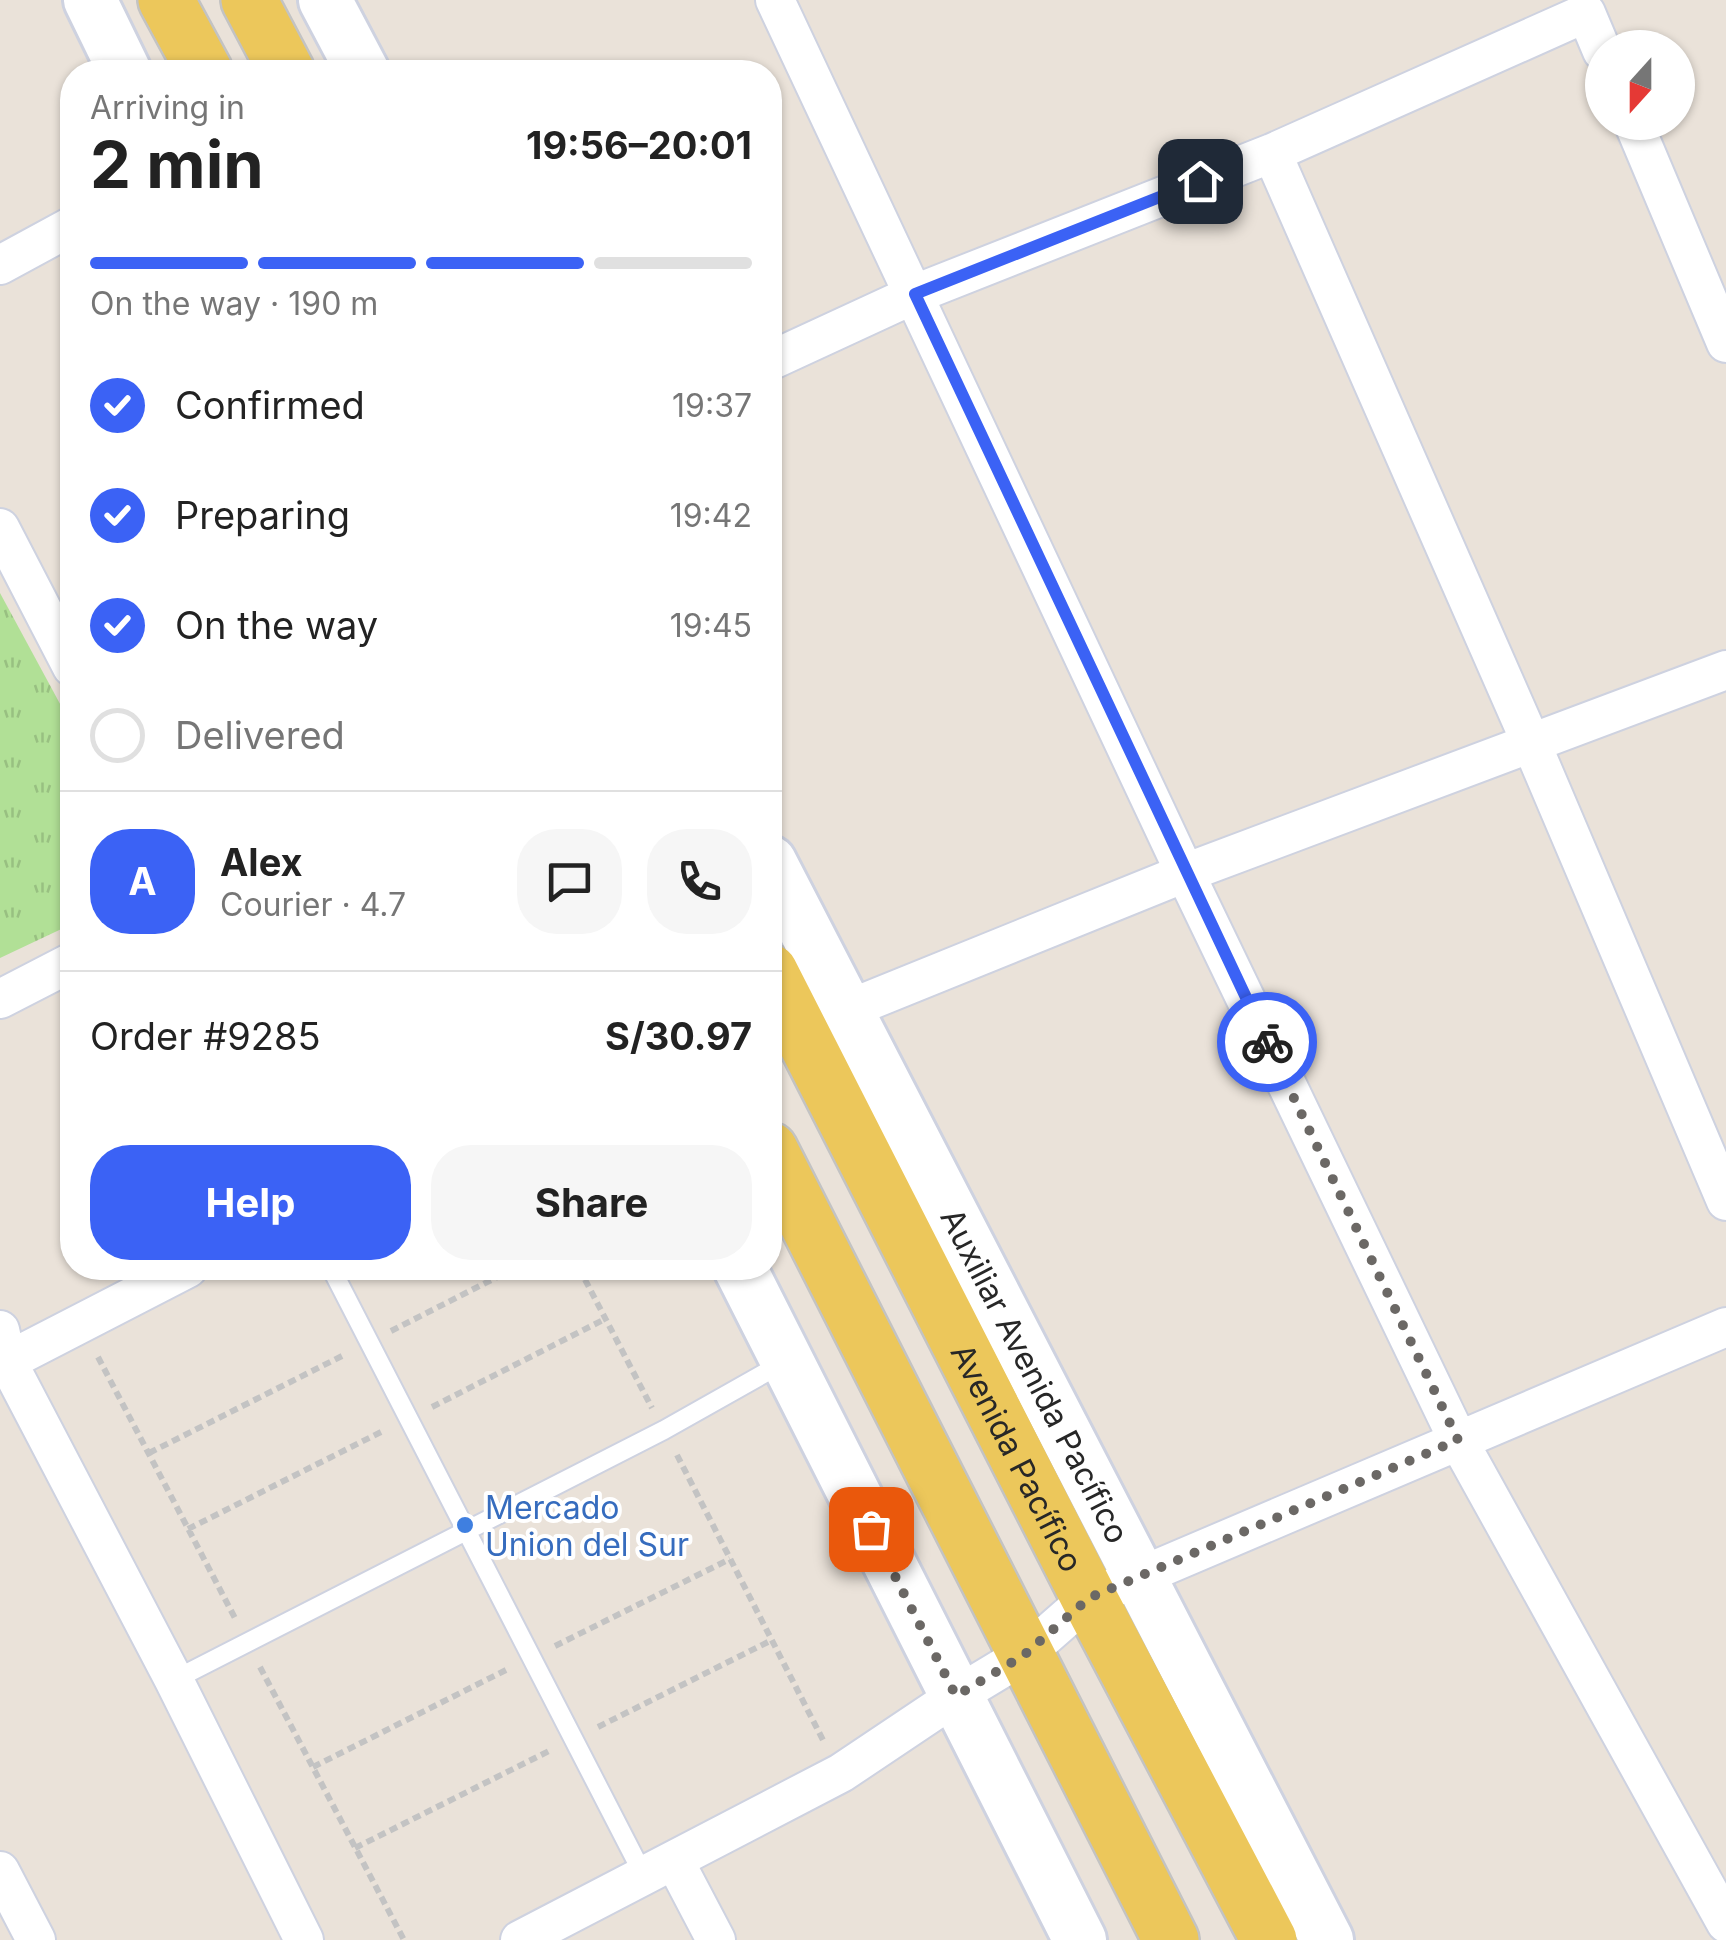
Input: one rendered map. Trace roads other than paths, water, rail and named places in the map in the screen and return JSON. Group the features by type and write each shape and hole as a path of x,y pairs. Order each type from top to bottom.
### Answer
{"main road":[{"path":"90,0 119,60"},
{"path":"166,0 198,60"},
{"path":"249,0 281,60"},
{"path":"325,0 356,60"},
{"name":"Auxiliar Avenida Pacífico","path":"782,917 805,1023 1139,1577 1327,1940"},
{"name":"Avenida Pacífico","path":"782,989 805,1023 1089,1598 1269,1940"},
{"path":"782,1174 1171,1940"},
{"path":"746,1280 1080,1940"}],"street":[{"path":"776,0 1185,873 1458,1440 1726,1922"},
{"path":"782,356 915,294 1272,152 1586,13 1593,30"},
{"path":"1640,140 1726,343"},
{"path":"1272,152 1532,745 1726,1201"},
{"path":"0,265 60,232"},
{"path":"0,528 60,644"},
{"path":"805,1023 1185,873 1726,670"},
{"path":"0,999 60,968"},
{"path":"161,1280 2,1352 174,1680 304,1940"},
{"path":"520,1940 841,1774 1024,1655 1089,1598 1726,1327"},
{"path":"659,1868 716,1940"},
{"path":"0,1871 36,1940"}],"lane":[{"path":"337,1280 469,1530 659,1868"},
{"path":"174,1680 664,1430 786,1362"}],"place":[{"name":"Mercado Union del Sur","path":"465,1525"}]}
